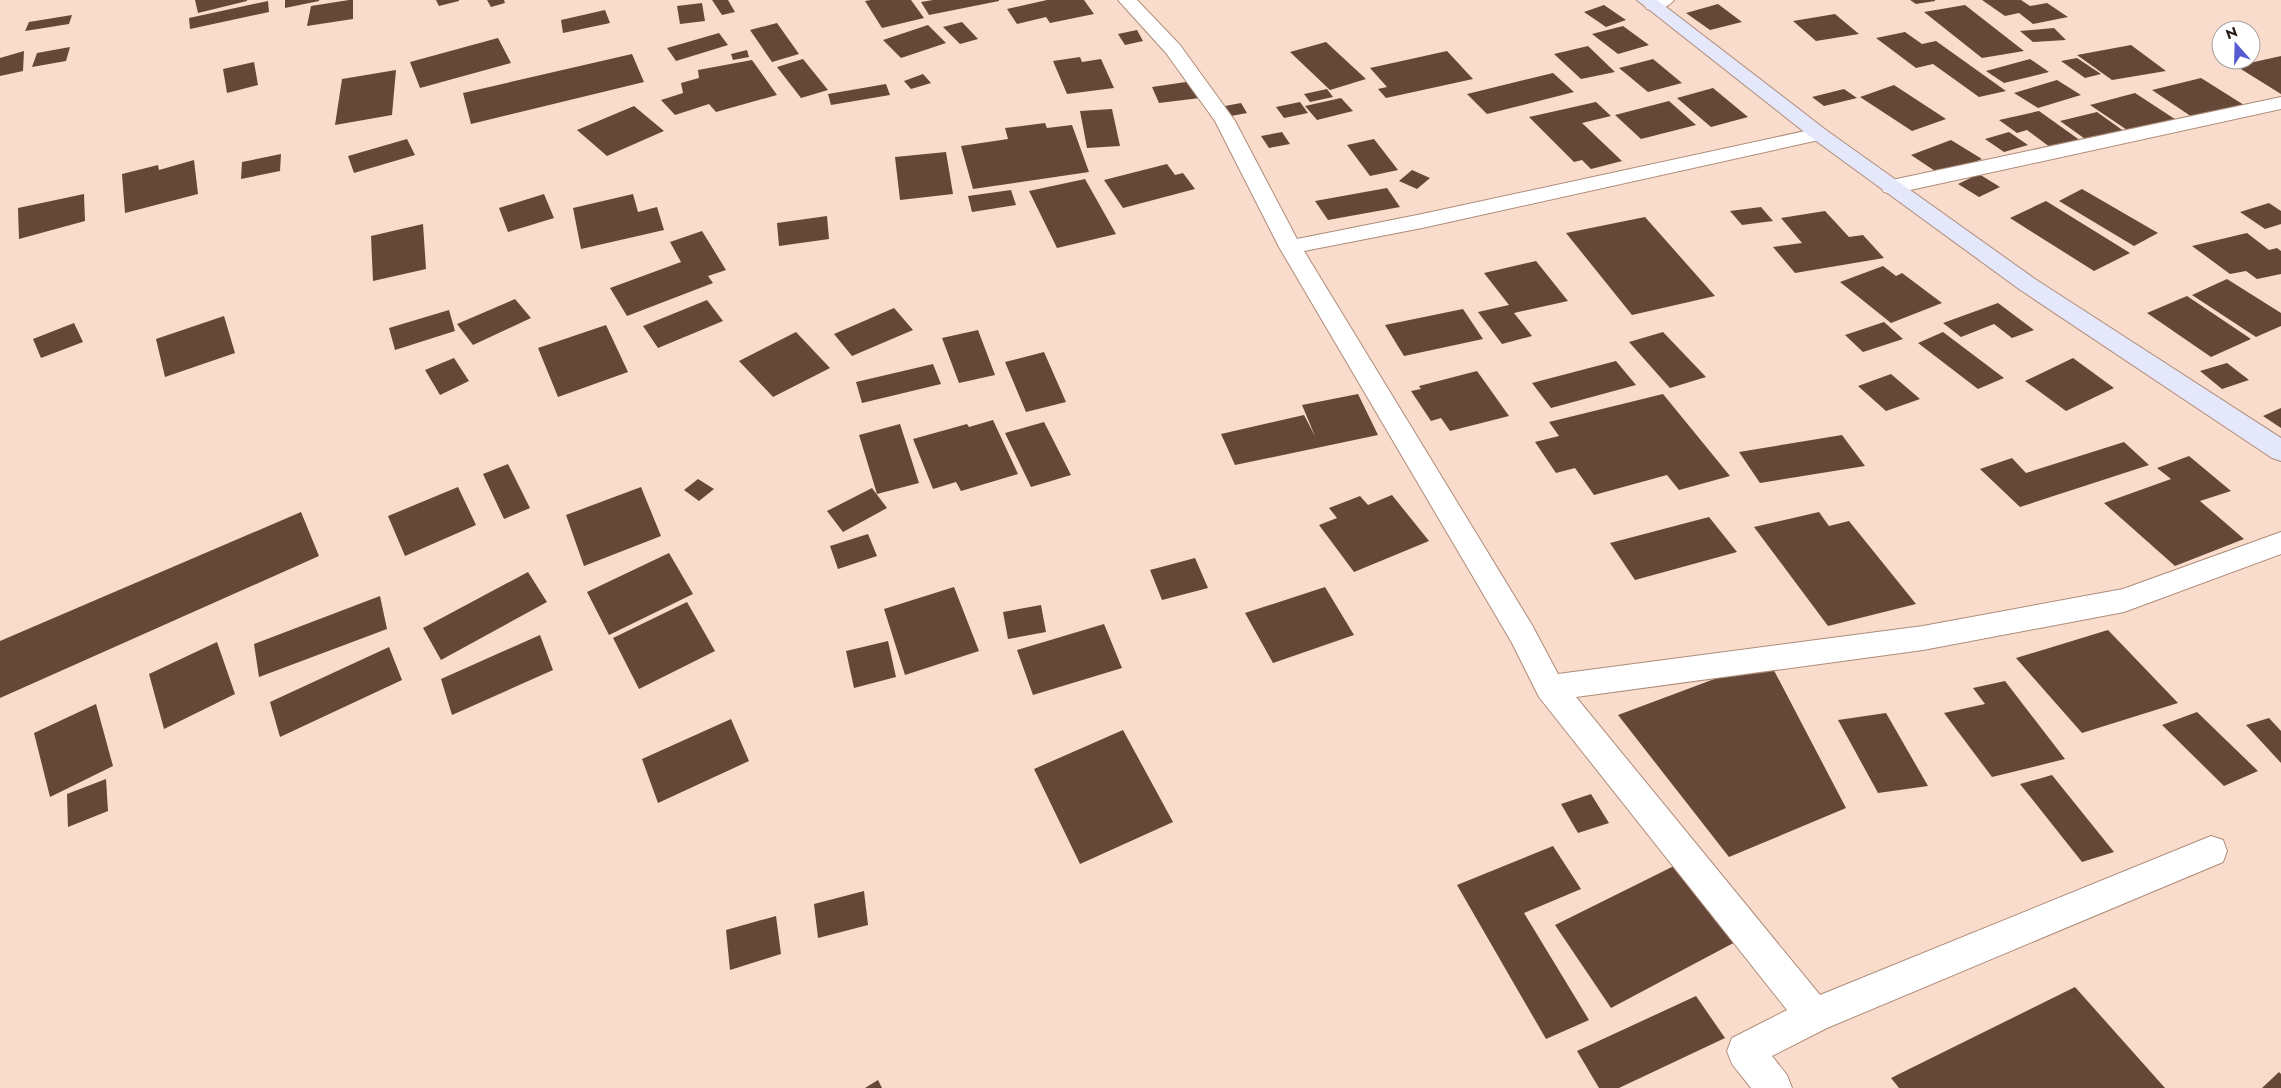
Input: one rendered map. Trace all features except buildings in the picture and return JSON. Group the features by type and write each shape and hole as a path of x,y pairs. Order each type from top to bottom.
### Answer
{"street":[{"path":"1127,0 1173,49 1224,121 1290,247 1522,634 1550,688 1814,1014"},
{"path":"1655,2 1819,134 2027,284 2281,451"},
{"path":"1892,187 2281,103"},
{"path":"1290,247 1403,225 1819,134"},
{"path":"1550,688 1923,638 2124,600 2281,543"},
{"path":"1774,1088 1745,1051 1814,1014 2211,852"}]}
